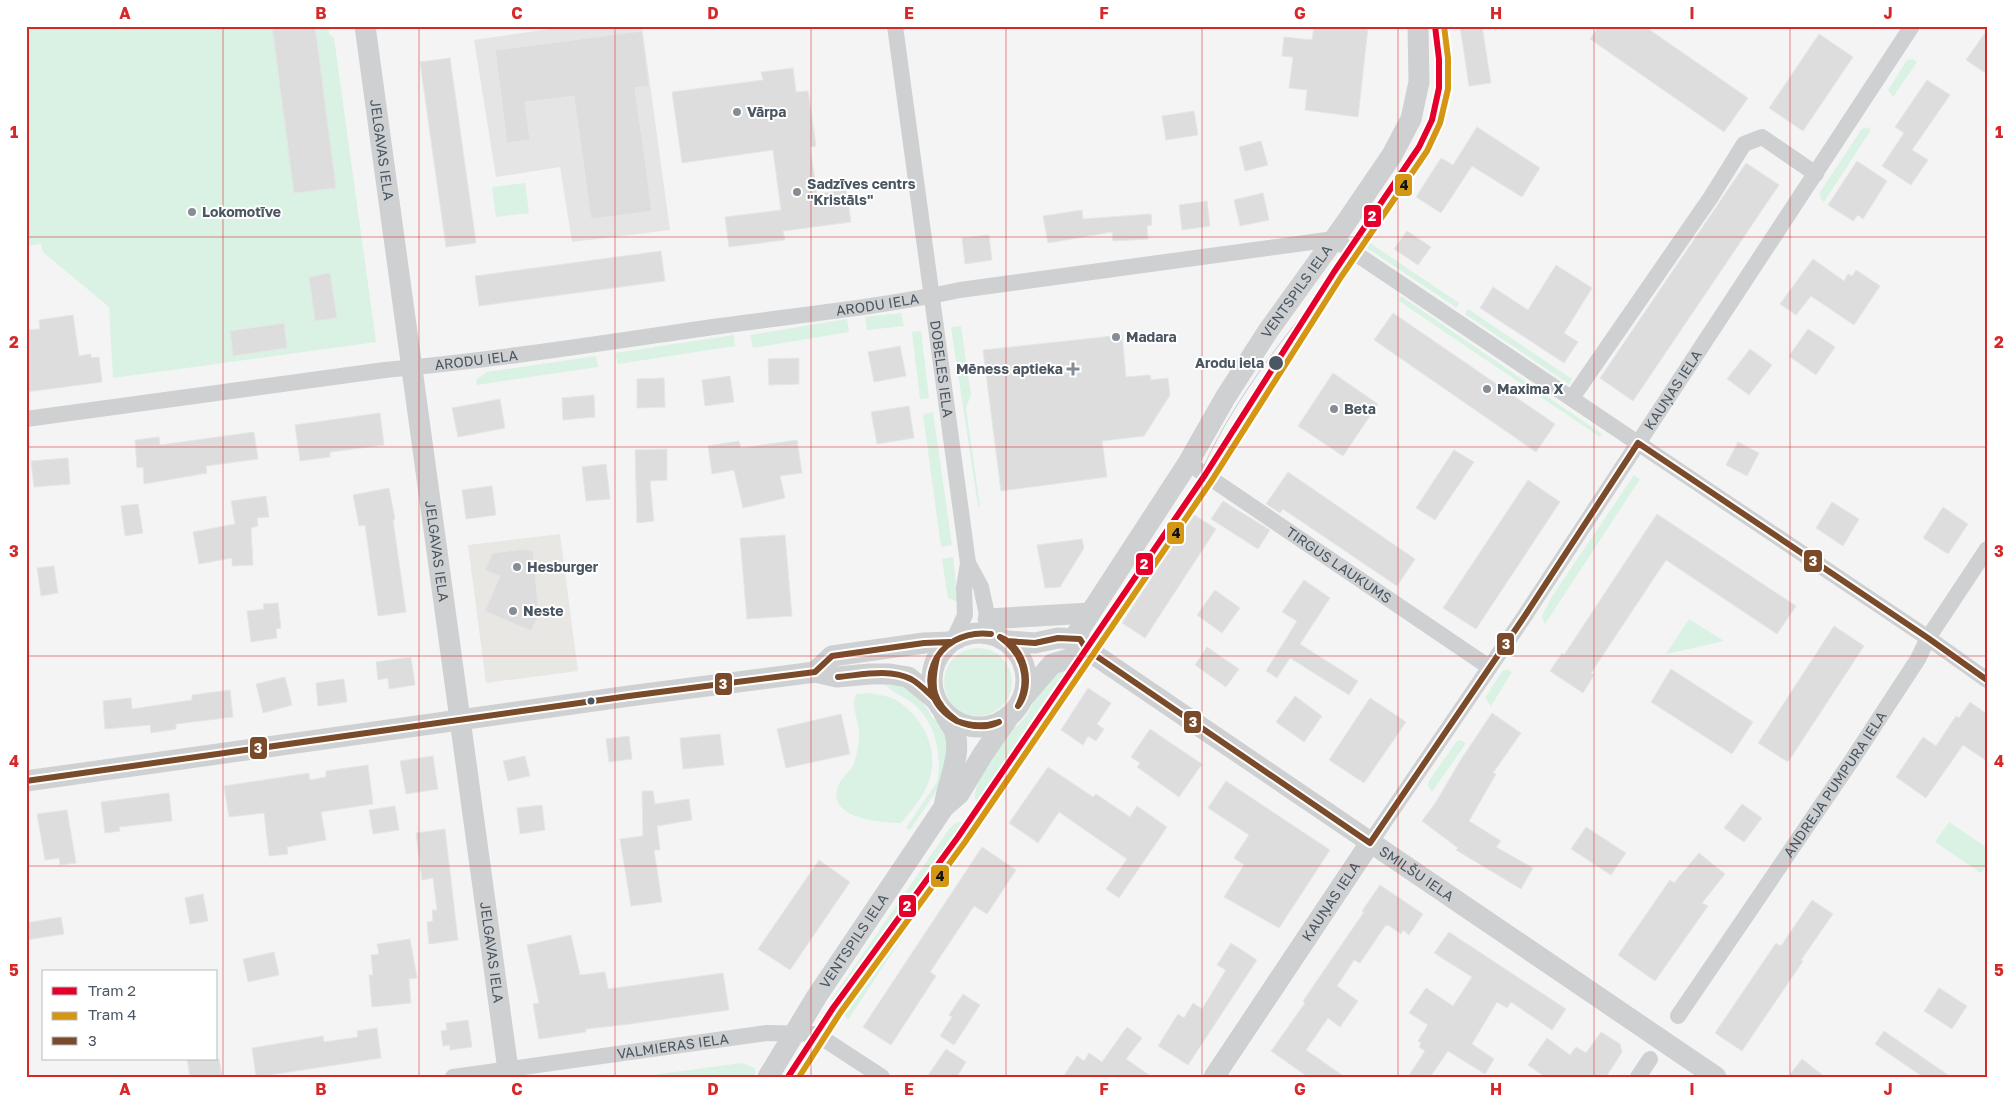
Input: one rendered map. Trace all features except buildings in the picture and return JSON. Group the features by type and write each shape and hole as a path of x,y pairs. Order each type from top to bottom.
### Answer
{"street":[{"name":"JELGAVAS IELA","path":"365,26 509,1073"},
{"name":"DOBELES IELA","path":"895,26 968,563"},
{"name":"VENTSPILS IELA","path":"1080,644 1090,614 1188,463 1224,398 1262,339 1392,155 1411,119 1419,82 1418,26"},
{"name":"KAUŅAS IELA","path":"1214,1077 1489,667 1912,26"},
{"path":"1572,398 1711,197 1744,144 1762,137 1816,174"},
{"name":"ARODU IELA","path":"26,419 593,344 931,296 969,288 1334,239"},
{"path":"1334,239 1638,442 1987,680"},
{"name":"TIRGUS LAUKUMS","path":"1188,463 1489,667"},
{"name":"ANDREJA PUMPURA IELA","path":"1678,1016 1852,760 1918,658 1928,638 1987,549"},
{"path":"968,563 981,587 997,632 1018,652 1025,667 1026,683 1023,698"},
{"path":"940,706 931,684 932,668 938,654 952,640 965,615 964,588 968,563"},
{"path":"815,672 832,656 952,640 962,635 977,632 997,632 1090,614"},
{"path":"26,781 628,696 815,672 837,677 890,674 908,677 955,722 982,728 1008,718 1052,664 1072,658 1080,644 1058,638 1035,643 997,632"},
{"name":"SMILŠU IELA","path":"1080,644 1712,1074"},
{"name":"VENTSPILS IELA","path":"940,706 954,731 956,751 944,807"},
{"name":"VENTSPILS IELA","path":"768,1077 817,996 944,807 959,794 983,754 1008,718"},
{"name":"VALMIERAS IELA","path":"453,1077 509,1073 750,1034 816,1034 882,1077"},
{"path":"1638,1077 1650,1060"}],"shaded area":[{"path":"571,26 642,26 670,230 572,242 560,167 496,177 474,40"},
{"path":"560,534 578,671 486,683 468,545"}],"green space":[{"name":"Lokomotīve","path":"26,26 328,26 329,34 334,38 376,342 113,378 109,307 43,252 41,244 26,246"},
{"path":"1913,59 1917,62 1893,97 1888,90 1907,60"},
{"path":"1867,127 1871,130 1824,202 1820,198 1820,192 1861,130"},
{"path":"525,183 529,213 496,217 492,187"},
{"path":"1370,243 1459,303 1457,308 1367,248"},
{"path":"1401,296 1602,434 1600,437 1399,301"},
{"path":"1468,309 1572,379 1569,384 1465,314"},
{"path":"901,313 904,326 867,330 865,317"},
{"path":"847,319 849,332 753,348 750,335"},
{"path":"961,326 971,395 966,408 980,506 978,506 951,327"},
{"path":"921,331 929,398 920,399 912,332"},
{"path":"734,335 735,346 618,364 615,353"},
{"path":"596,356 598,367 476,385 477,379 487,372"},
{"path":"933,412 952,545 941,547 923,414"},
{"path":"1634,475 1640,479 1545,624 1542,616 1551,598"},
{"path":"953,557 958,602 948,598 942,559"},
{"path":"1689,619 1724,641 1666,654"},
{"path":"978,648 991,651 1002,658 1009,669 1012,682 1009,695 1002,706 991,713 978,716 965,713 954,706 947,695 944,682 947,669 954,658 965,651"},
{"path":"1071,666 1083,667 990,807 985,811 978,805 975,796 979,781 993,752 1004,736 1018,725 1030,710 1043,685 1054,675"},
{"path":"1503,670 1512,672 1491,706 1485,698"},
{"path":"884,682 899,683 919,696 932,717 940,725 950,747 938,789 910,830 906,828 937,782 939,772 938,751 932,730 922,712 911,702 890,689"},
{"path":"870,693 896,700 905,706 920,723 930,744 932,766 928,783 918,802 901,823 880,822 856,816 846,811 839,804 836,795 840,782 853,766 857,750 859,733 854,699 856,694"},
{"path":"1461,740 1466,743 1432,792 1428,786 1429,781 1456,742"},
{"path":"960,822 972,831 848,1020 831,1000 949,829 955,823"},
{"path":"1949,822 1987,848 1987,864 1981,873 1935,842"},
{"path":"742,1063 755,1068 755,1077 637,1077"}],"tram line":[{"name":"2","path":"788,1077 833,1008 958,837 1205,475 1334,272 1419,147 1432,120 1439,88 1439,59 1435,26"},
{"name":"4","path":"799,1077 840,1013 965,842 1212,480 1341,277 1427,151 1440,123 1448,89 1448,58 1444,26"},
{"path":"1193,492 1204,465 1232,413 1266,362 1321,292"}],"transit line":[{"name":"3","path":"1638,443 1928,638 1987,680"},
{"name":"3","path":"1370,843 1524,617 1638,443"},
{"name":"3","path":"957,721 941,709 933,695 930,679 934,664 942,651 954,641 971,635 991,634"},
{"name":"3","path":"1000,637 1016,649 1024,667 1025,688 1018,706"},
{"name":"3","path":"1000,637 1015,651 1023,668 1024,687 1018,706"},
{"name":"3","path":"1007,641 1035,643 1058,638 1080,639 1086,649 1370,843"},
{"name":"3","path":"26,781 629,696 815,672 832,656 924,643 950,642"},
{"name":"3","path":"937,658 934,677 935,693 942,707 957,721"},
{"name":"3","path":"838,677 875,673 894,674 911,679 935,699"},
{"name":"3","path":"957,721 978,725 999,722"},
{"name":"3","path":"957,721 978,726 988,726 999,722"}],"place":[{"name":"Vārpa","path":"737,112"},
{"name":"Sadzīves centrs \"Kristāls\"","path":"797,192"},
{"name":"Lokomotīve","path":"192,212"},
{"name":"Madara","path":"1116,337"},
{"name":"Arodu iela","path":"1276,363"},
{"name":"Mēness aptieka","path":"1073,369"},
{"name":"Maxima X","path":"1487,389"},
{"name":"Beta","path":"1334,409"},
{"name":"Hesburger","path":"517,567"},
{"name":"Neste","path":"513,611"}]}
